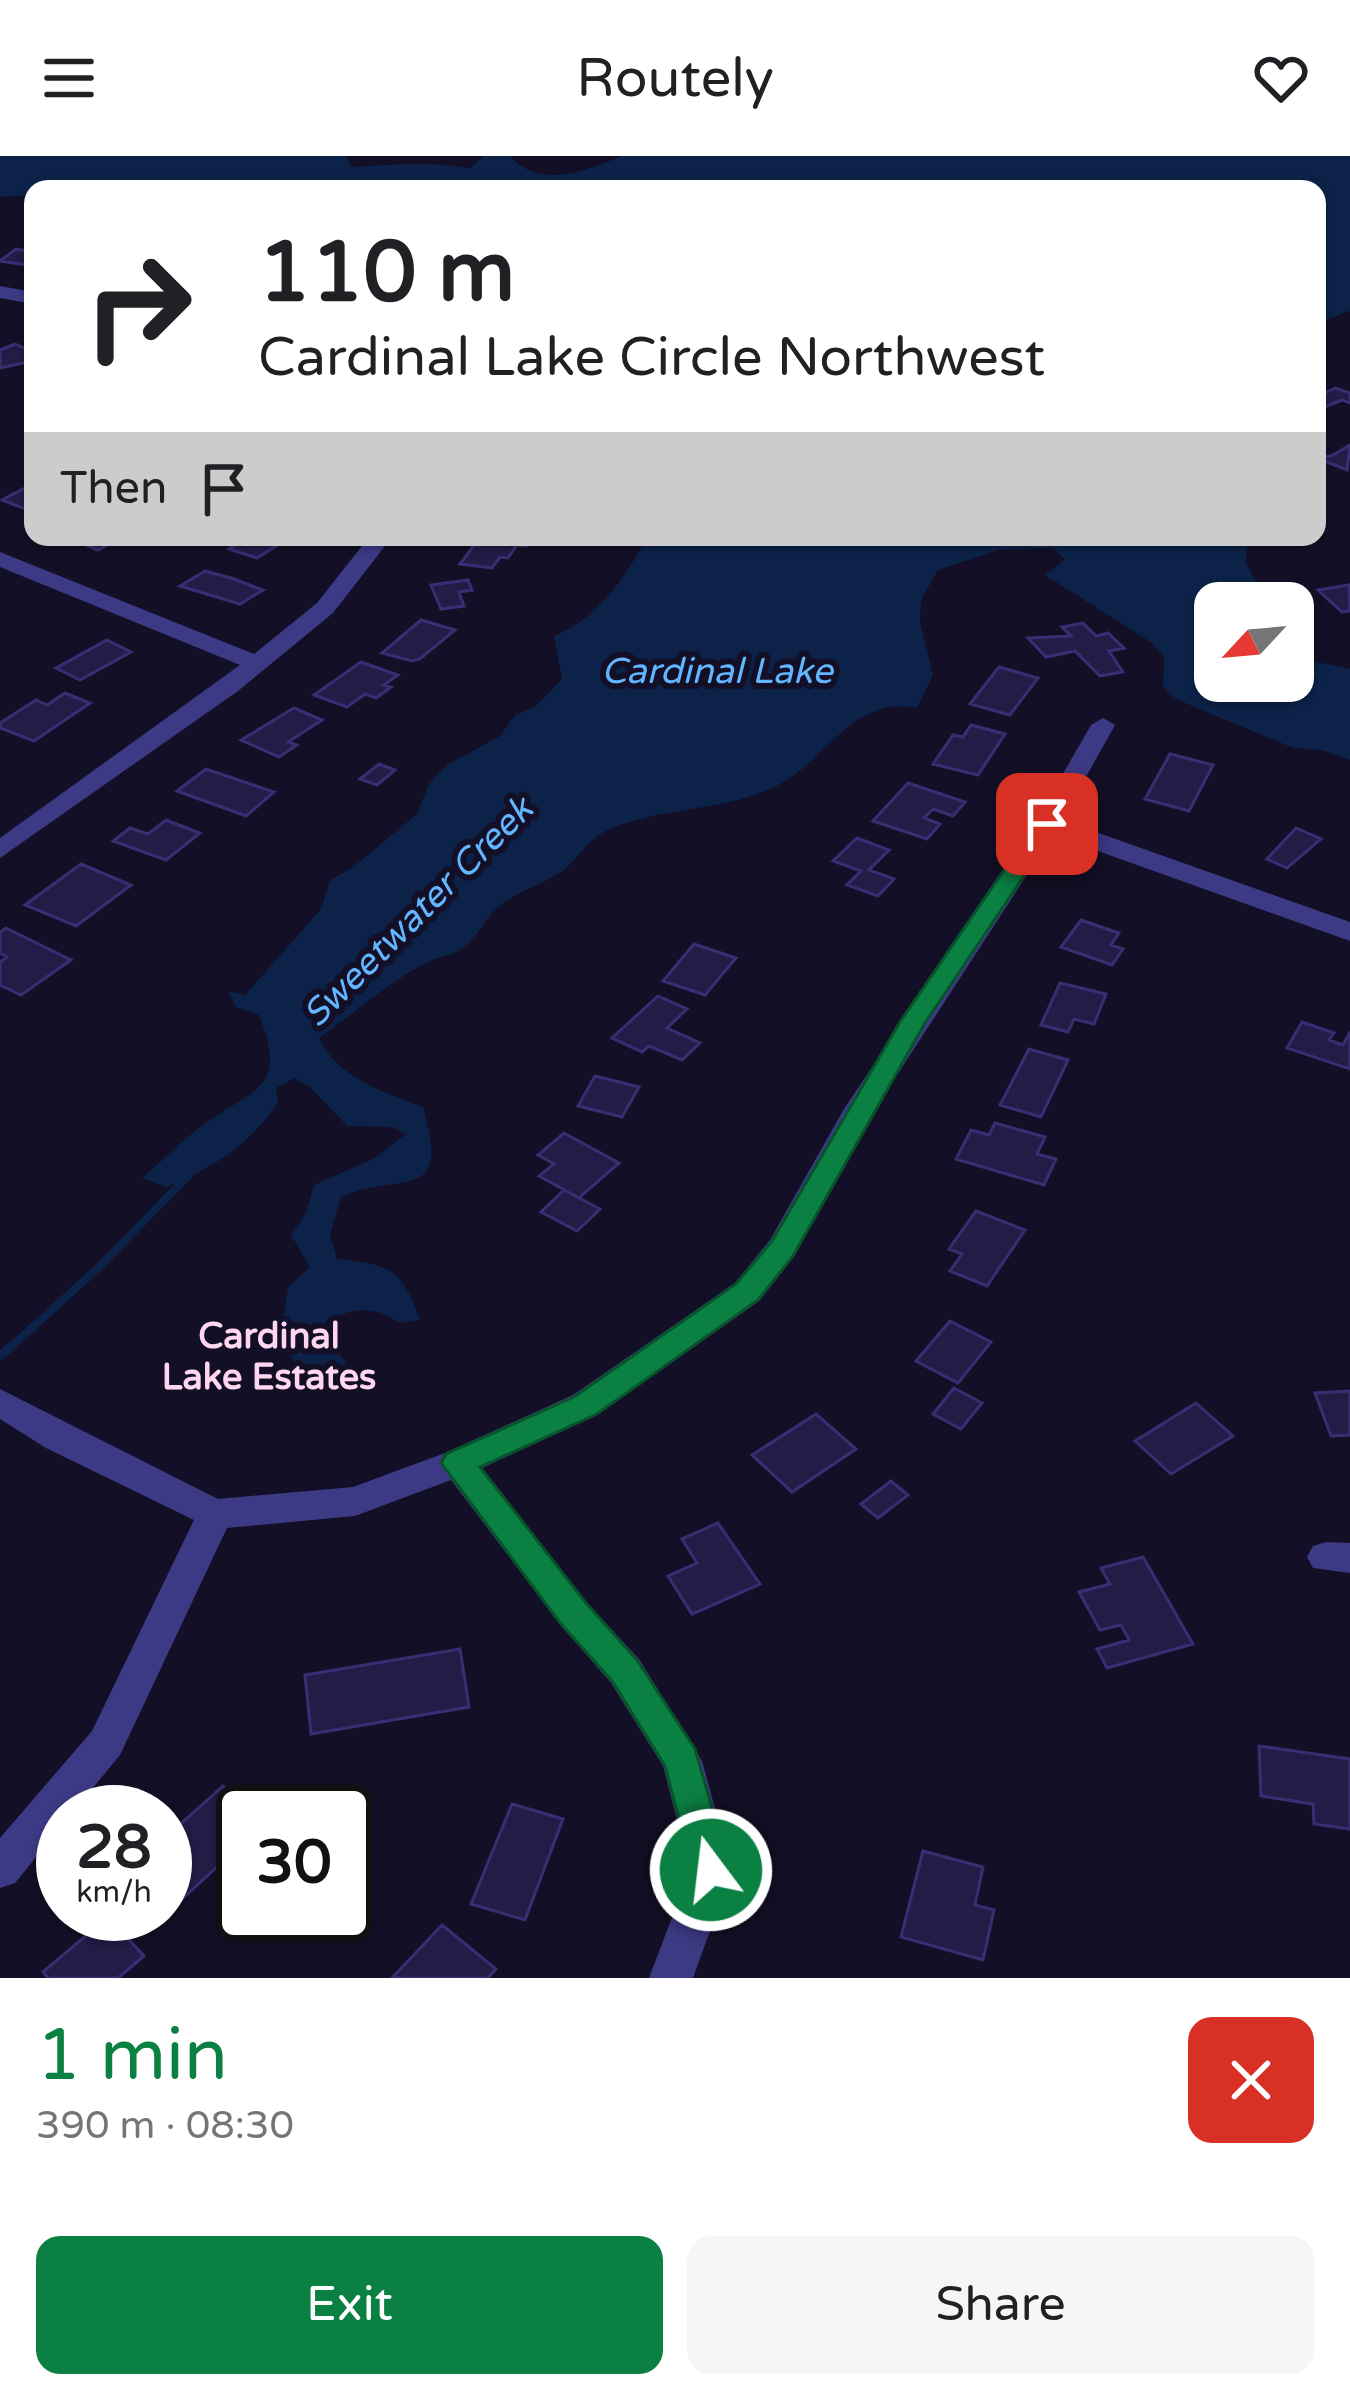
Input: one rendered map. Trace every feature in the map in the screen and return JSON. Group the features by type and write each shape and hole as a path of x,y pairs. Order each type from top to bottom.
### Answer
{"street":[{"path":"0,850 229,686 325,608 374,546"},
{"path":"0,559 254,662"},
{"path":"0,1402 59,1438 215,1514 355,1501 458,1463 586,1405 747,1292 782,1248 913,1022 1047,824 1103,725"},
{"path":"1047,824 1350,932"},
{"path":"458,1463 573,1613 625,1671 682,1761 711,1870 670,1978"},
{"path":"0,1869 106,1743 215,1514"}],"water":[{"path":"0,156 346,156 352,167 429,164 469,169 484,156 510,156 522,166 549,175 578,172 622,156 1350,156 1350,311 1326,320 1326,180 24,180 24,196 0,197"},
{"name":"Cardinal Lake","path":"642,546 1247,546 1246,563 1256,582 1194,582 1194,702 1314,702 1314,661 1350,669 1350,760 1322,750 1293,748 1176,699 1163,687 1164,656 1152,643 1045,575 1065,559 1052,548 998,550 938,570 921,600 920,622 933,675 917,708 895,706 859,719 797,773 760,793 648,817 604,832 565,869 501,904 464,947 403,977 319,1038 350,1073 423,1107 431,1159 426,1172 416,1179 341,1197 330,1235 337,1259 369,1263 391,1272 407,1289 420,1320 399,1323 363,1310 326,1321 332,1345 353,1371 349,1392 332,1394 295,1363 280,1339 288,1287 310,1267 291,1235 306,1213 314,1185 373,1159 405,1135 393,1127 347,1126 311,1088 294,1078 276,1088 278,1102 255,1131 215,1163 167,1187 142,1178 199,1128 254,1091 269,1071 267,1039 259,1015 236,1007 228,991 245,995 321,909 330,880 352,868 417,814 429,784 447,765 500,736 515,715 535,707 562,679 554,636 584,619 609,595"}],"building":[{"path":"16,249 24,250 24,265 0,261"},
{"path":"15,344 24,348 24,363 0,368 0,350"},
{"path":"1335,388 1350,393 1350,403 1342,400 1326,406 1326,392"},
{"path":"1350,445 1347,470 1326,462"},
{"path":"24,489 24,509 2,500"},
{"path":"234,546 276,546 257,558 229,549"},
{"path":"473,546 516,546 492,568 460,564"},
{"path":"205,571 263,590 240,604 180,586"},
{"path":"468,580 472,590 459,592 464,606 441,609 431,585"},
{"path":"1349,585 1350,611 1342,612 1318,590"},
{"path":"421,620 455,630 420,659 382,653"},
{"path":"1083,623 1096,636 1108,633 1124,648 1109,651 1123,672 1100,676 1075,651 1046,657 1028,638 1071,636 1062,627"},
{"path":"107,640 131,652 80,680 56,668"},
{"path":"361,662 398,675 376,698 365,694 347,707 314,695"},
{"path":"999,667 1038,678 1010,715 970,704"},
{"path":"65,693 90,703 34,741 0,728 0,723 36,700 47,705"},
{"path":"294,708 322,720 288,742 297,745 279,757 241,740"},
{"path":"971,725 1005,734 978,775 933,764 953,735 963,737"},
{"path":"1170,754 1213,765 1189,811 1145,799"},
{"path":"379,764 395,770 377,785 360,779"},
{"path":"206,769 274,792 246,816 177,791"},
{"path":"908,783 965,802 953,816 933,809 924,818 940,824 927,839 873,821"},
{"path":"166,820 200,833 166,860 113,841 130,828 148,834"},
{"path":"1296,828 1321,839 1287,868 1267,859"},
{"path":"857,838 889,850 869,870 894,879 878,896 847,885 861,871 833,861"},
{"path":"81,864 131,885 76,926 25,905"},
{"path":"1081,920 1119,933 1111,945 1123,949 1112,965 1061,947"},
{"path":"6,928 71,960 21,995 0,985 0,962 7,957 0,953 0,932"},
{"path":"694,944 736,958 705,995 663,981"},
{"path":"1060,983 1106,994 1094,1024 1074,1019 1068,1032 1041,1025"},
{"path":"658,996 687,1009 667,1028 700,1043 682,1060 649,1046 642,1052 612,1038"},
{"path":"1302,1022 1334,1033 1329,1040 1343,1045 1350,1032 1350,1069 1287,1048"},
{"path":"1029,1049 1068,1060 1041,1117 1000,1105"},
{"path":"595,1076 639,1087 622,1117 578,1106"},
{"path":"995,1123 1045,1137 1037,1154 1056,1159 1044,1185 956,1159 971,1130 989,1135"},
{"path":"564,1133 619,1163 579,1198 539,1176 554,1164 538,1155"},
{"path":"564,1190 600,1209 577,1231 541,1212"},
{"path":"976,1211 1025,1230 987,1286 950,1271 962,1254 949,1249"},
{"path":"950,1321 991,1342 958,1383 916,1361"},
{"path":"954,1388 982,1403 961,1429 933,1414"},
{"path":"1350,1391 1350,1435 1331,1436 1315,1393"},
{"path":"1196,1403 1233,1436 1171,1474 1135,1441"},
{"path":"816,1414 856,1449 792,1492 752,1455"},
{"path":"891,1481 908,1495 878,1518 861,1504"},
{"path":"718,1523 760,1584 692,1614 668,1576 697,1563 682,1539"},
{"path":"1143,1557 1193,1644 1107,1668 1097,1649 1129,1640 1121,1625 1100,1630 1079,1592 1110,1584 1101,1568"},
{"path":"460,1649 469,1707 311,1734 305,1675"},
{"path":"1259,1746 1350,1759 1350,1829 1314,1824 1313,1804 1261,1796"},
{"path":"216,1792 216,1868 192,1890 192,1814"},
{"path":"512,1804 563,1819 525,1920 471,1904"},
{"path":"923,1851 983,1867 975,1905 994,1910 983,1960 901,1937"},
{"path":"442,1925 496,1969 488,1978 392,1978"},
{"path":"80,1941 130,1941 144,1956 118,1978 48,1978 43,1972"}],"waterway":[{"name":"Sweetwater Creek","path":"12,1346 99,1267 189,1175"},
{"name":"Sweetwater Creek","path":"0,1356 15,1343"}],"district":[{"name":"Cardinal Lake Estates","path":"269,1356"}],"route":[{"path":"711,1870 682,1761 625,1671 573,1613 458,1463 586,1405 747,1292 782,1248 913,1022 1047,824"}]}
